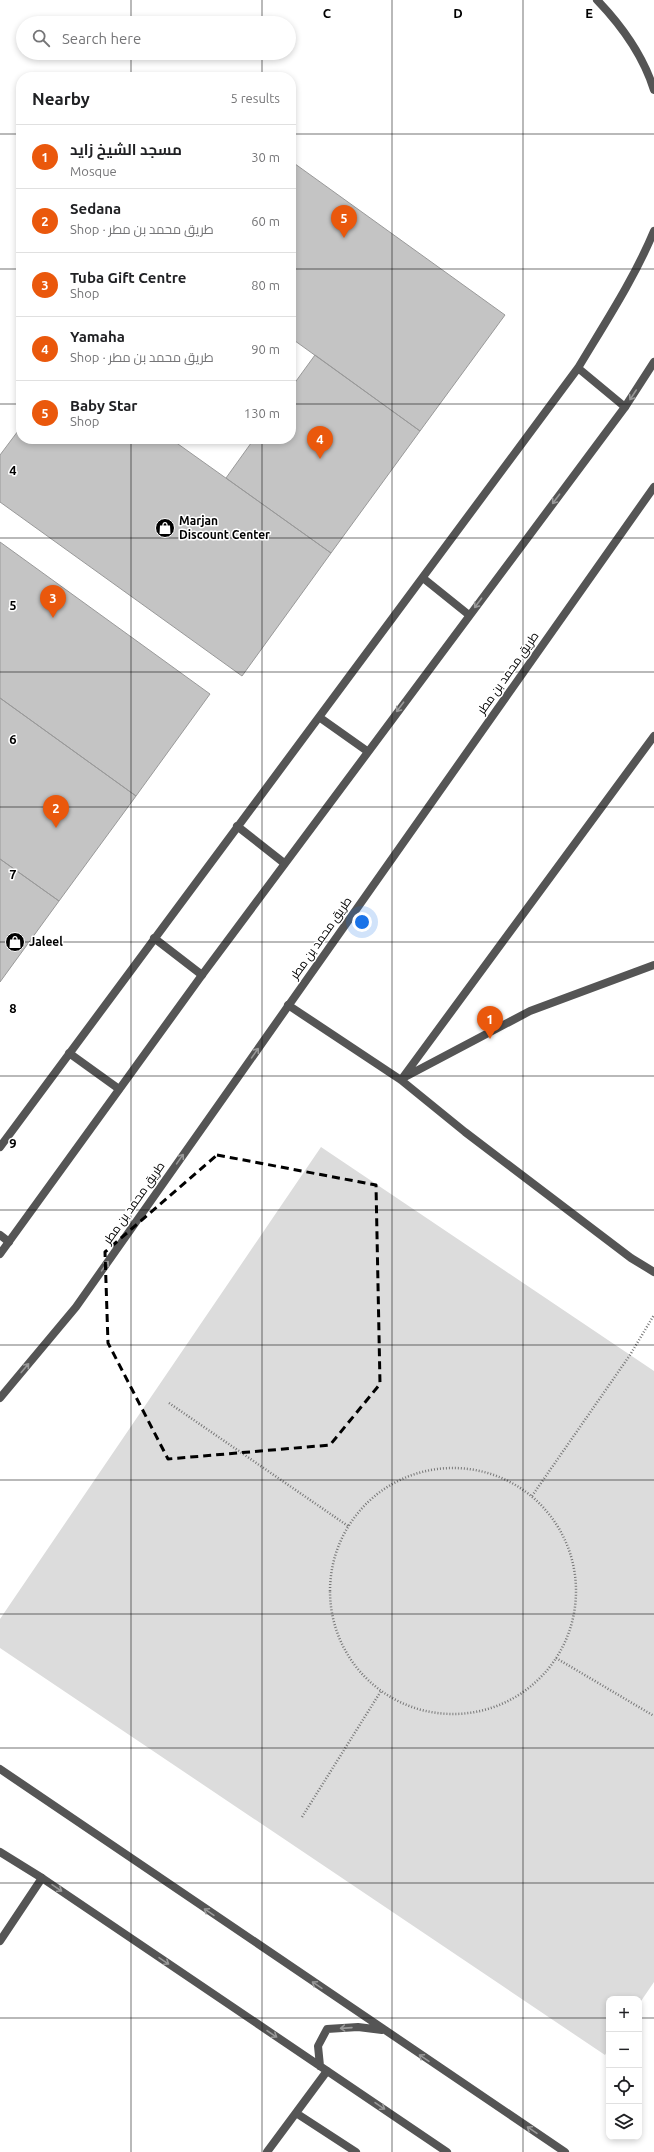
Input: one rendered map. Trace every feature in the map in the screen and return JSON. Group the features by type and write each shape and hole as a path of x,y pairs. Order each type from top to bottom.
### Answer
{"street":[{"path":"597,0 614,17 634,46 650,78 654,90"},
{"path":"0,1147 578,368 644,256 654,231"},
{"path":"0,1254 284,863 625,407 654,362"},
{"path":"578,368 625,407"},
{"name":"طريق محمد بن مطر","path":"0,1398 76,1307 654,487"},
{"path":"423,578 469,615"},
{"path":"319,717 367,751"},
{"path":"401,1080 654,736"},
{"path":"237,826 284,863"},
{"path":"154,938 202,975"},
{"path":"401,1080 530,1011 654,965"},
{"path":"288,1006 401,1080 489,1151 631,1258 654,1272"},
{"path":"69,1053 119,1089"},
{"path":"0,1235 9,1242"},
{"path":"0,1769 565,2152"},
{"path":"0,1852 42,1878 447,2152"},
{"path":"0,1941 42,1878"},
{"path":"320,2066 318,2046 327,2029 358,2027 384,2030"},
{"path":"267,2152 327,2071"},
{"path":"296,2113 356,2152"}],"path":[{"path":"532,1496 630,1355 654,1315"},
{"path":"169,1403 348,1526"},
{"path":"460,1468 486,1472 510,1482 532,1496 551,1515 565,1538 573,1562 577,1588 575,1612 568,1636 556,1658 541,1677 522,1693 500,1704 477,1711 452,1714 428,1711 404,1704 381,1691 362,1673 346,1652 334,1621 330,1602 331,1576 337,1550 348,1526 365,1506 385,1489 408,1476 434,1470 460,1468"},
{"path":"556,1658 654,1716"},
{"path":"302,1817 381,1691"}],"highlighted area":[{"path":"217,1155 376,1185 380,1384 330,1445 168,1459 108,1343 105,1252"}],"shaded area":[{"path":"321,1147 654,1371 654,1982 642,2000 642,1996 606,1996 605,2055 0,1648 0,1619"}],"building":[{"path":"296,165 505,315 420,431 296,342"},
{"path":"315,355 420,431 331,553 226,478 250,444 296,444 296,381"},
{"name":"Marjan Discount Center","path":"16,434 16,444 178,444 331,553 242,676 0,502 0,455"},
{"path":"0,542 210,694 136,796 0,698"},
{"path":"0,698 136,796 59,901 0,859"},
{"name":"Jaleel","path":"0,859 59,901 0,982"}],"place":[{"name":"Baby Star","path":"344,238"},
{"name":"Yamaha","path":"320,459"},
{"name":"Marjan Discount Center","path":"165,528"},
{"name":"Tuba Gift Centre","path":"53,618"},
{"name":"Sedana","path":"56,828"},
{"name":"Jaleel","path":"15,942"},
{"name":"مسجد الشيخ زايد","path":"490,1039"}]}
